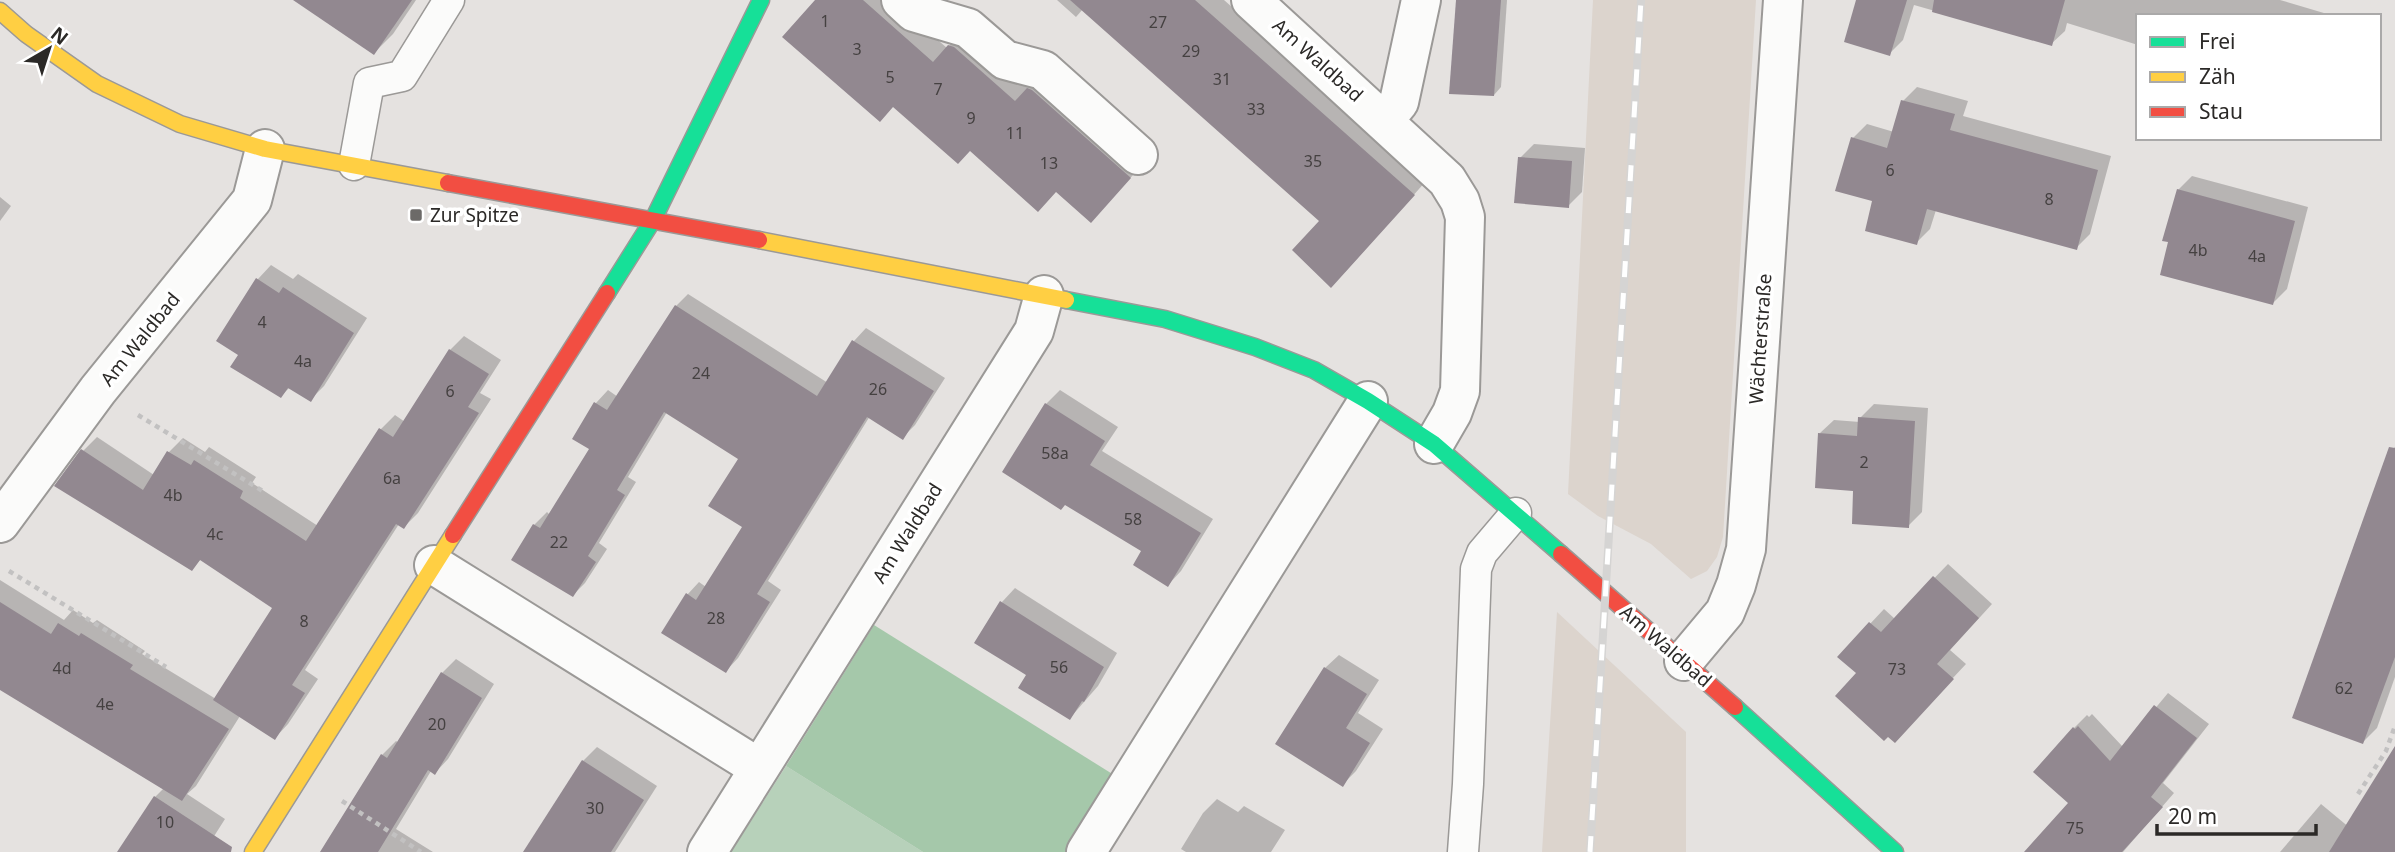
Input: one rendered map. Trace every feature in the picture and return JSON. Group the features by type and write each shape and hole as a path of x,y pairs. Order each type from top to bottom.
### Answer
{"street":[{"path":"253,852 653,220 761,0"},
{"path":"901,0 914,12 968,28 1005,60 1043,70 1138,155"},
{"name":"Am Waldbad","path":"1251,0 1447,180 1460,201 1465,217 1460,391 1452,413 1434,444"},
{"path":"1384,120 1399,102 1421,0"},
{"name":"Wächterstraße","path":"1684,661 1725,612 1746,550 1783,0"},
{"name":"Am Waldbad","path":"0,11 36,42 97,84 180,124 265,149 653,220 1165,319 1255,346 1314,370 1434,444 1684,661 1895,852"},
{"name":"Am Waldbad","path":"0,523 98,390 252,200 265,149"},
{"name":"Am Waldbad","path":"707,852 1034,331 1044,295"},
{"path":"1086,852 1368,401"},
{"path":"434,565 760,768"}],"lane":[{"path":"354,164 369,83 402,76 449,0"},
{"path":"1463,852 1476,569 1482,553 1516,513"}],"path":[{"path":"98,390 266,493"},
{"path":"0,565 166,667"},
{"path":"2358,794 2386,751 2395,726"},
{"path":"298,781 337,798 421,852"}],"shaded area":[{"path":"1593,0 1756,0 1723,537 1717,557 1707,571 1691,579 1651,544 1598,516 1568,494"},
{"path":"1557,612 1686,732 1686,852 1542,852"}],"green space":[{"path":"874,625 1114,775 1067,852 923,852 786,766"},
{"path":"786,766 923,852 731,852"}],"building":[{"path":"293,0 412,0 374,55"},
{"path":"815,0 863,0 933,62 948,45 954,47 1015,101 1027,88 1032,90 1131,178 1091,223 1056,192 1038,212 970,151 958,164 893,107 880,122 782,37"},
{"path":"1070,0 1195,0 1415,195 1331,288 1292,250 1319,221"},
{"path":"1456,0 1501,0 1494,96 1449,94"},
{"path":"1856,0 1907,0 1890,56 1844,42"},
{"path":"1934,0 2065,0 2052,46 1932,12"},
{"path":"1901,100 1955,114 1950,130 2098,170 2077,250 1927,209 1917,245 1865,231 1872,201 1835,191 1851,137 1887,148"},
{"path":"1518,157 1572,161 1569,208 1514,203"},
{"path":"2177,189 2295,221 2273,305 2160,275 2168,242 2162,241"},
{"path":"256,278 279,293 283,287 354,333 311,402 288,388 281,398 230,367 238,355 216,341"},
{"path":"675,305 817,396 852,340 934,391 903,440 867,417 757,594 770,602 726,673 661,633 686,593 696,600 742,527 708,506 738,459 664,412 617,490 625,495 588,556 596,562 573,597 511,560 533,524 540,528 589,449 572,439 594,402 607,410"},
{"path":"449,349 489,374 468,407 479,413 404,529 396,524 292,685 305,693 275,740 213,700 272,608 200,560 192,571 54,486 81,449 143,490 167,451 191,465 194,460 243,491 240,498 306,541 379,428 393,437"},
{"path":"1045,403 1105,441 1090,465 1201,533 1168,587 1133,565 1141,551 1065,505 1061,510 1002,472"},
{"path":"1858,417 1915,421 1909,528 1852,524 1853,491 1815,488 1818,433 1857,436"},
{"path":"2389,447 2395,448 2395,657 2363,744 2292,718"},
{"path":"1933,576 1979,618 1937,664 1954,679 1895,743 1888,737 1884,741 1835,696 1856,673 1837,657 1869,622 1881,632"},
{"path":"1000,601 1104,667 1070,720 1018,688 1026,675 974,643"},
{"path":"0,602 51,634 58,623 79,636 81,633 133,665 130,669 229,729 182,801 0,690"},
{"path":"1324,667 1367,694 1346,728 1370,743 1343,787 1275,744"},
{"path":"441,672 482,698 435,775 428,770 378,852 320,852 381,754 387,758"},
{"path":"2154,705 2197,738 2151,797 2163,807 2122,852 2024,852 2068,803 2033,772 2073,727 2075,729 2078,726 2110,761"},
{"path":"2395,746 2395,852 2329,852"},
{"path":"582,760 644,800 611,852 523,852"},
{"path":"154,796 232,847 231,852 117,852"}],"railway":[{"path":"1590,852 1641,0"}],"traffic: fast":[{"path":"607,293 653,220 761,0"},
{"path":"1066,300 1165,319 1255,347 1314,370 1434,444 1561,554"},
{"path":"1735,707 1895,852"}],"traffic: slow":[{"path":"0,11 26,34 97,84 180,124 265,149 448,183"},
{"path":"759,240 1066,300"},
{"path":"253,852 453,535"}],"traffic: jam":[{"path":"448,183 759,240"},
{"path":"453,535 607,293"},
{"path":"1561,554 1735,707"}],"place":[{"name":"Zur Spitze","path":"416,215"}]}
